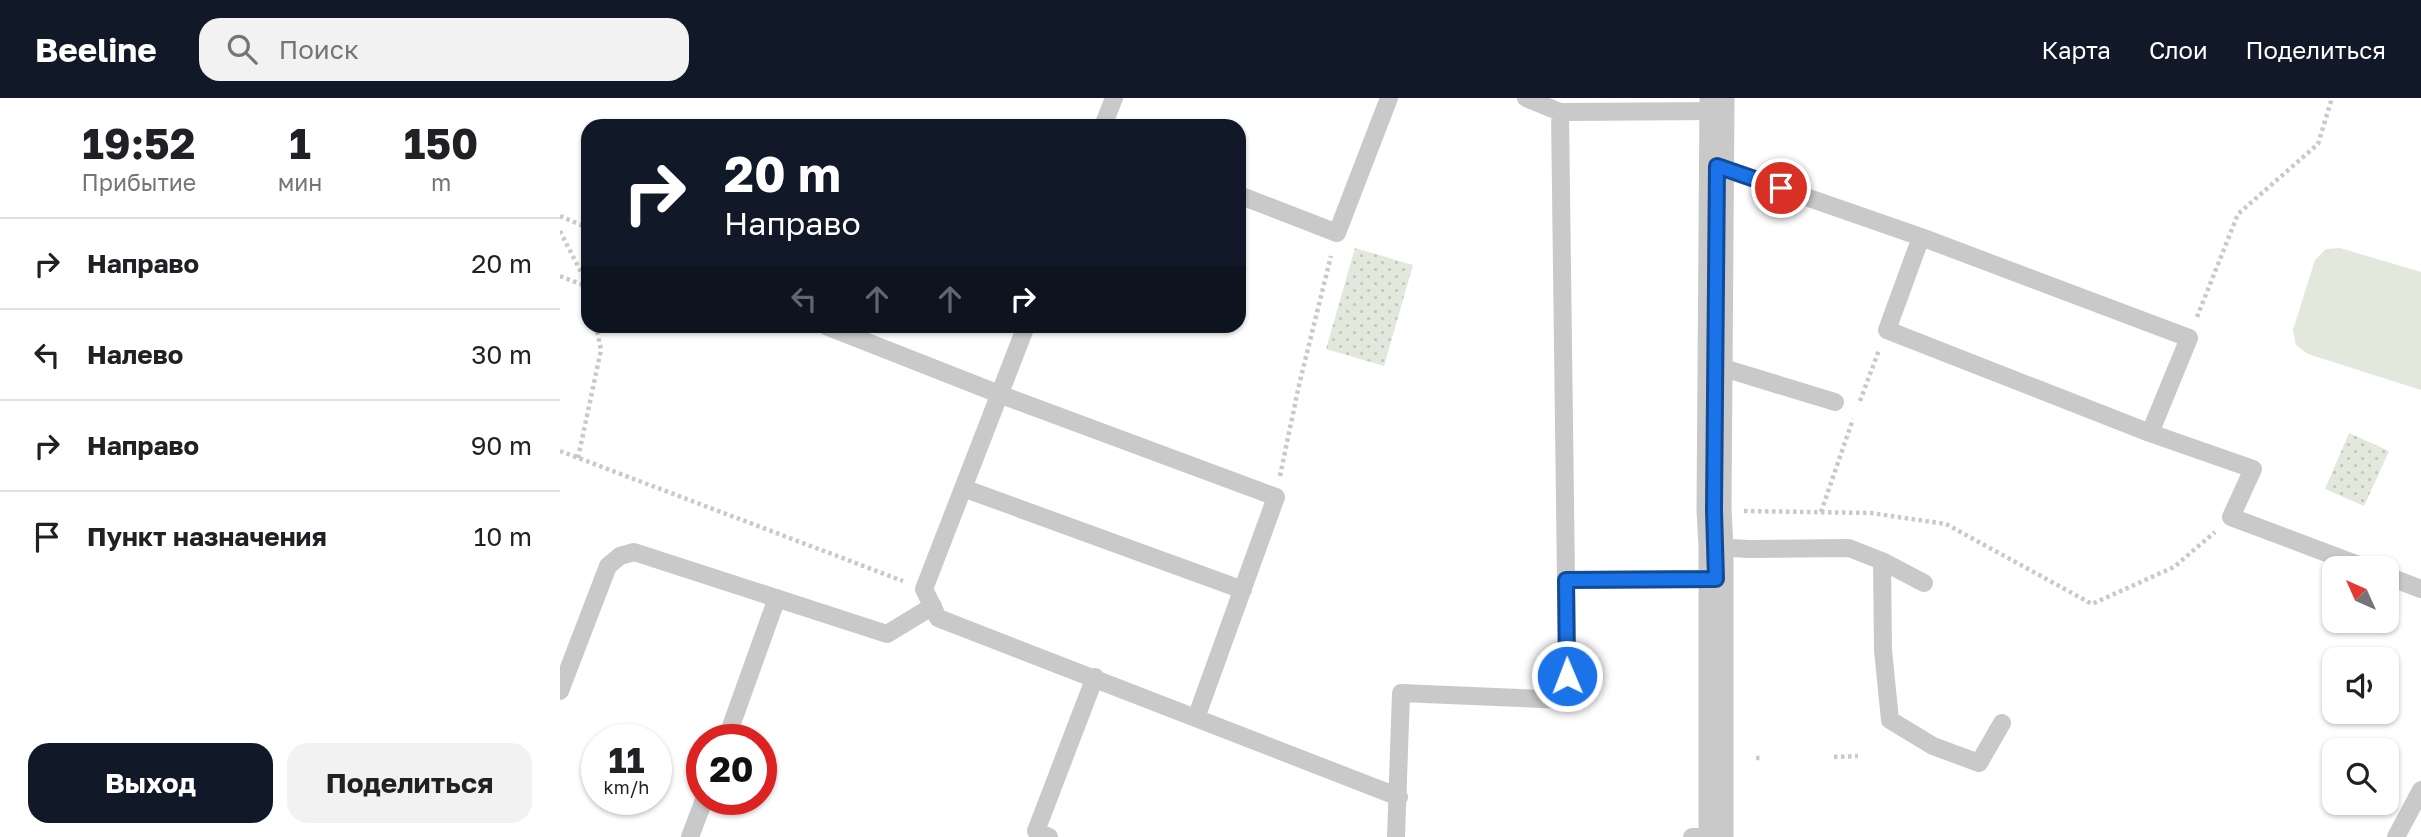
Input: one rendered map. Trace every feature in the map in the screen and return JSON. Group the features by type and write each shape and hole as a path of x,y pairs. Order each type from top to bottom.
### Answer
{"street":[{"path":"1716,837 1714,510 1717,104"}],"lane":[{"path":"1106,119 1114,98"},
{"path":"1246,198 1337,233 1389,98"},
{"path":"1526,98 1560,112 1717,104"},
{"path":"1396,837 1401,693 1568,700 1560,112"},
{"path":"1717,166 1921,237 2189,338 2150,433"},
{"path":"1921,237 1887,330 2150,433 2253,469 2231,517 2335,556"},
{"path":"844,333 1276,497 1196,718"},
{"path":"1023,333 924,589 938,618 1399,797"},
{"path":"1717,366 1835,402"},
{"path":"963,488 1243,590"},
{"path":"1566,580 1716,563 1748,549 1849,548 1882,561 1924,583"},
{"path":"560,691 608,566 620,556 634,552 887,634 933,607"},
{"path":"1882,561 1883,650 1890,720 1933,746 1979,763 2002,723"},
{"path":"2399,581 2421,589"},
{"path":"732,724 777,598"},
{"path":"1040,835 1095,677"},
{"path":"2396,837 2421,790"},
{"path":"690,837 698,815"},
{"path":"1692,837 1716,837"}],"path":[{"path":"2189,338 2238,214 2318,144 2331,99 2322,98"},
{"path":"560,216 581,225"},
{"path":"560,230 581,273"},
{"path":"1276,497 1299,385 1337,233"},
{"path":"560,276 581,284"},
{"path":"579,458 601,350 597,333"},
{"path":"560,452 924,589"},
{"path":"1714,510 1871,513 1946,524 2091,604 2174,568 2231,517"},
{"path":"1834,757 1858,756"}],"shaded area":[{"path":"1355,248 1413,265 1384,366 1326,349"},
{"path":"2340,248 2421,272 2421,390 2308,354 2296,345 2293,330 2315,260 2326,249"},
{"path":"2349,433 2389,451 2364,506 2325,489"}],"route":[{"path":"1567,676 1566,580 1716,579 1714,510 1717,166 1781,188"}]}
